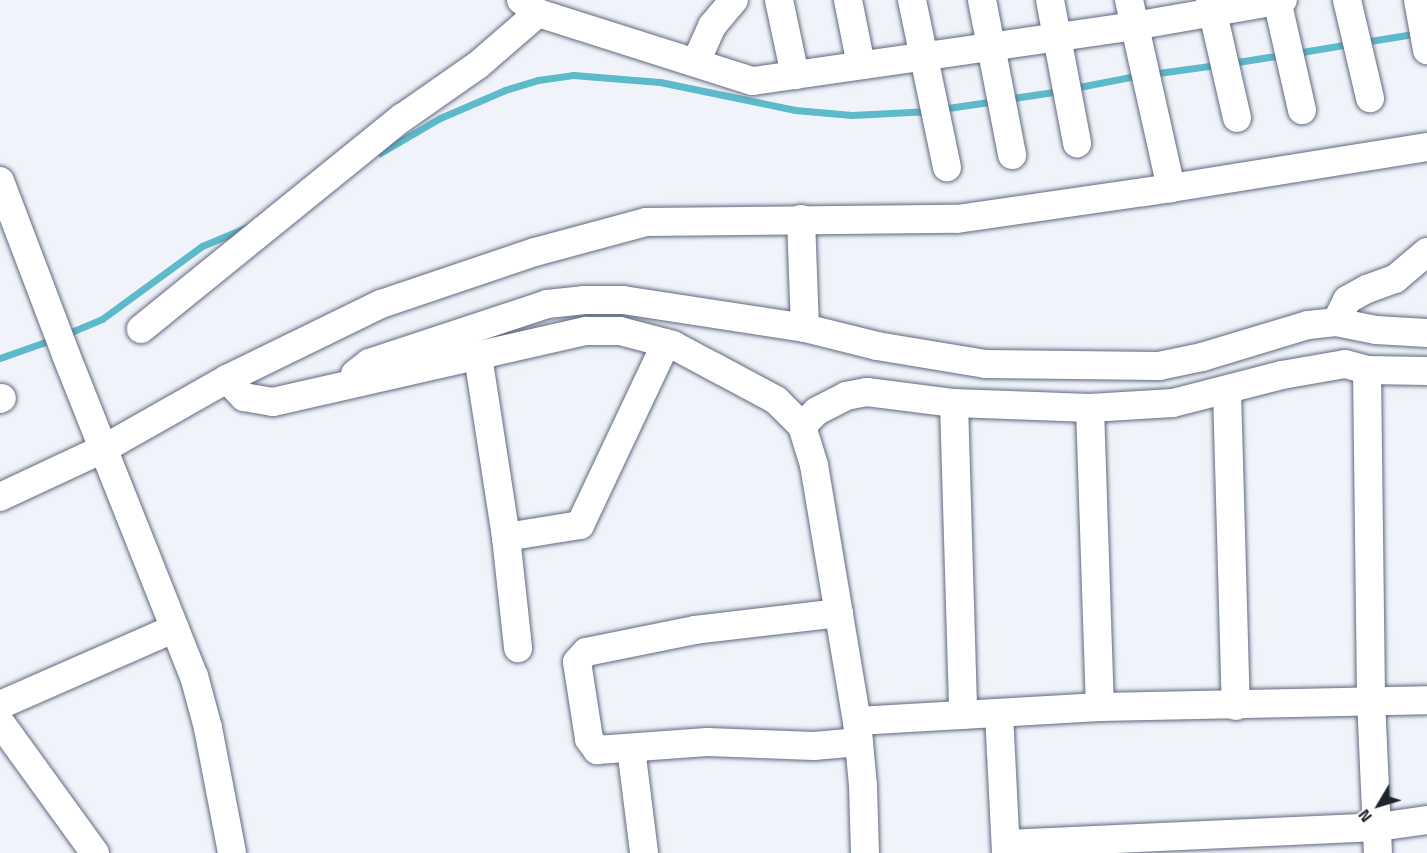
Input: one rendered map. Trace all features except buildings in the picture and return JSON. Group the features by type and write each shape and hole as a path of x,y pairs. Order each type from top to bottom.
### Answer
{"street":[{"path":"696,62 712,26 734,0"},
{"path":"779,0 795,75"},
{"path":"848,0 861,65"},
{"path":"912,0 947,168"},
{"path":"982,0 1012,155"},
{"path":"1050,0 1077,143"},
{"path":"141,328 402,118 478,65 530,6 753,81 1057,37 1131,13 1279,0 1302,110"},
{"path":"1347,0 1370,98"},
{"path":"1418,0 1427,50"},
{"path":"1211,6 1237,118"},
{"path":"1131,13 1170,188"},
{"path":"0,498 105,448 226,379 381,304 546,249 646,222 957,219 1427,147"},
{"path":"0,181 66,355 194,676 208,728 232,853"},
{"path":"801,219 805,328"},
{"path":"1336,322 1347,300 1367,289 1395,279 1427,252"},
{"path":"352,385 356,372 369,363 547,304 583,300 623,300 805,328 877,346 986,364 1159,366 1202,357 1308,325 1336,322 1376,330 1427,333"},
{"path":"226,379 244,397 273,402 586,331 620,331 666,343 776,400 802,426 814,465 858,732 865,853"},
{"path":"506,537 580,525 666,343"},
{"path":"478,356 506,537 518,648"},
{"path":"802,426 817,411 846,396 867,392 954,403 1090,408 1173,403 1227,391 1282,375 1345,364 1367,370 1427,371"},
{"path":"1367,370 1371,700 1378,840"},
{"path":"1227,391 1236,706"},
{"path":"954,403 963,715"},
{"path":"1090,408 1100,707"},
{"path":"839,613 695,630 586,652 577,662 589,739 597,750 707,742 814,746 858,732 963,715 1100,707 1236,706 1427,700"},
{"path":"0,705 175,628"},
{"path":"999,714 1006,849 1378,840 1427,820"},
{"path":"0,722 95,853"},
{"path":"631,747 644,853"}],"waterway":[{"path":"1364,42 1419,33"},
{"path":"1296,53 1350,44"},
{"path":"1231,63 1282,55"},
{"path":"1151,74 1217,65"},
{"path":"380,153 440,118 505,90 538,80 573,75 660,82 795,110 852,115 930,111"},
{"path":"1074,88 1140,75"},
{"path":"1006,99 1060,91"},
{"path":"941,109 995,101"},
{"path":"64,335 102,319 202,246 250,226"},
{"path":"0,358 54,339"}]}
